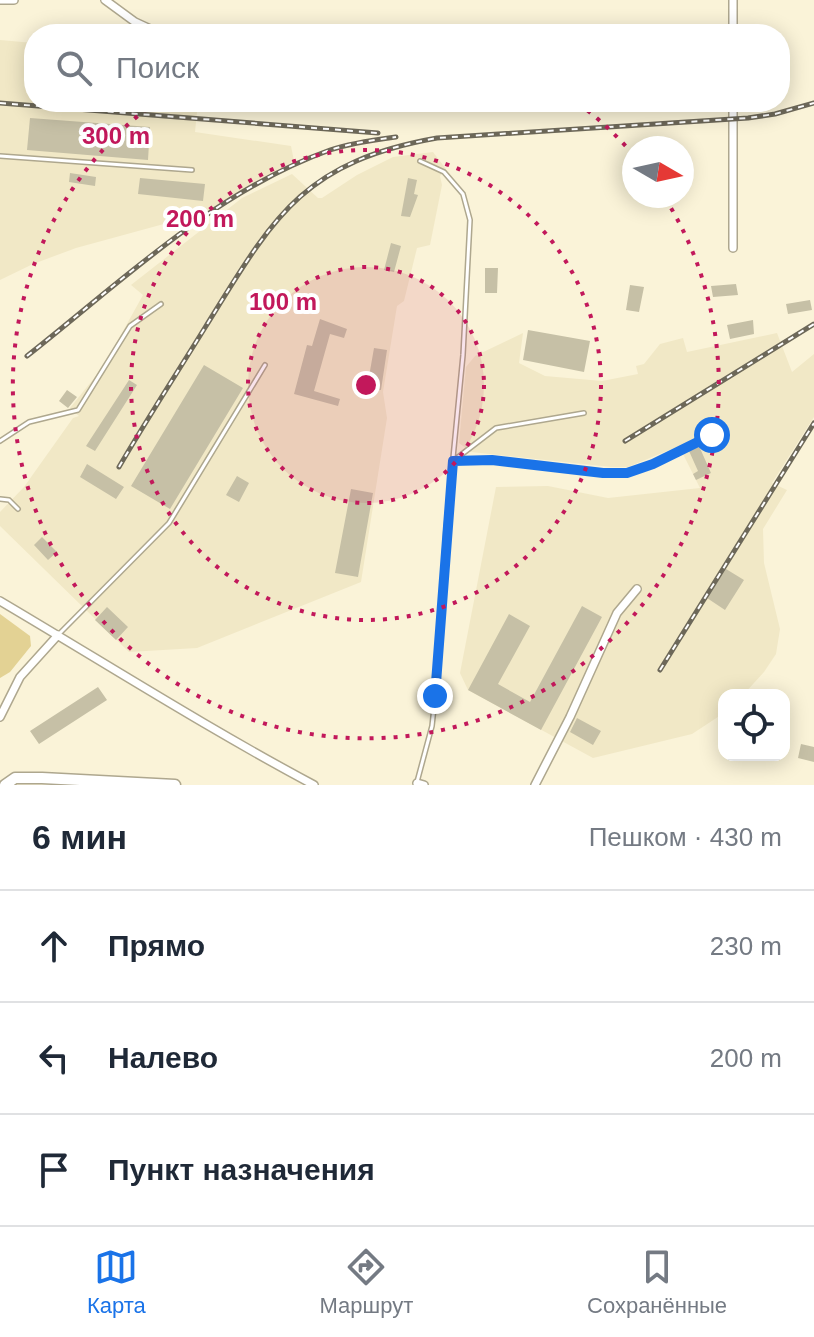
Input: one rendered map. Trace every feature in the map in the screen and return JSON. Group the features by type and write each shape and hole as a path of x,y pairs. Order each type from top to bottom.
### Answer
{"main road":[{"path":"5,785 15,778 175,785"}],"street":[{"path":"0,0 14,0"},
{"path":"105,0 139,24"},
{"path":"733,0 733,24"},
{"path":"733,112 733,248"},
{"path":"535,785 617,613 637,589"},
{"path":"0,601 225,737 314,785"},
{"path":"0,717 20,677 58,635"}],"lane":[{"path":"0,156 192,170"},
{"path":"419,784 432,726 438,671 446,530 463,355 470,220 463,194 444,172 420,161"},
{"path":"0,441 29,422 78,410 130,326 161,304"},
{"path":"58,635 169,523 265,365"},
{"path":"453,461 496,428 584,413"},
{"path":"453,461 492,460 627,473 712,435"},
{"path":"0,499 9,500 18,509"}],"shaded area":[{"path":"0,40 24,42 24,112 197,112 195,132 291,146 294,161 204,213 76,248 0,280"},
{"path":"433,152 446,169 440,176 442,185 430,245 417,248 404,301 397,306 383,392 387,418 361,582 197,648 129,652 0,526 0,512 24,487 73,418 79,416 70,408 103,367 143,295 131,285 242,198 292,174 318,198 322,198 357,175 393,157"},
{"path":"523,333 519,363 545,376 602,381 638,374 636,366 644,364 660,344 683,338 687,352 777,333 792,372 814,354 814,417 772,483 787,490 763,529 764,563 780,629 776,654 748,689 718,689 718,717 692,734 593,758 468,690 460,673 496,487 548,486 608,498 700,488 679,446 628,467 471,452 459,443 466,367 475,356"},
{"path":"0,614 30,636 31,646 10,672 0,678"}],"building":[{"path":"30,118 150,127 148,160 27,150"},
{"path":"70,173 96,177 95,186 69,182"},
{"path":"140,178 205,184 203,201 138,194"},
{"path":"408,178 417,180 414,194 418,195 410,217 401,216"},
{"path":"391,243 401,246 394,272 384,270"},
{"path":"485,268 498,268 497,293 485,293"},
{"path":"736,284 738,295 713,297 711,286"},
{"path":"630,285 644,287 639,312 626,310"},
{"path":"810,300 812,310 788,314 786,304"},
{"path":"320,319 347,329 344,338 330,334 314,391 340,399 338,406 294,394 307,345 312,346"},
{"path":"753,320 754,334 730,339 727,325"},
{"path":"528,330 590,341 584,372 523,360"},
{"path":"374,348 387,350 381,390 367,388"},
{"path":"204,365 243,388 170,509 131,486"},
{"path":"129,380 137,385 95,451 86,446"},
{"path":"67,390 77,397 68,408 59,401"},
{"path":"699,446 711,473 696,480 693,474 698,471 689,451"},
{"path":"87,464 124,487 116,499 80,477"},
{"path":"237,476 249,483 239,502 226,495"},
{"path":"351,489 373,493 358,577 335,573"},
{"path":"42,537 57,552 48,560 34,545"},
{"path":"726,569 744,580 725,610 707,598"},
{"path":"582,606 602,617 541,730 468,690 509,614 530,626 498,684 530,702"},
{"path":"107,607 128,627 116,640 95,620"},
{"path":"98,687 107,700 39,744 30,731"},
{"path":"577,718 601,731 593,745 570,732"},
{"path":"801,744 814,747 814,762 798,758"}],"railway":[{"path":"0,103 24,105"},
{"path":"790,110 814,103"},
{"path":"113,112 378,133"},
{"path":"119,467 251,254 273,225 296,200 353,162 437,138 748,118 782,112"},
{"path":"27,356 134,269 247,189 330,150 396,137"},
{"path":"625,441 814,324"},
{"path":"660,670 814,423"}],"route":[{"path":"435,696 453,461 492,460 627,473 636,472 712,435"}]}
